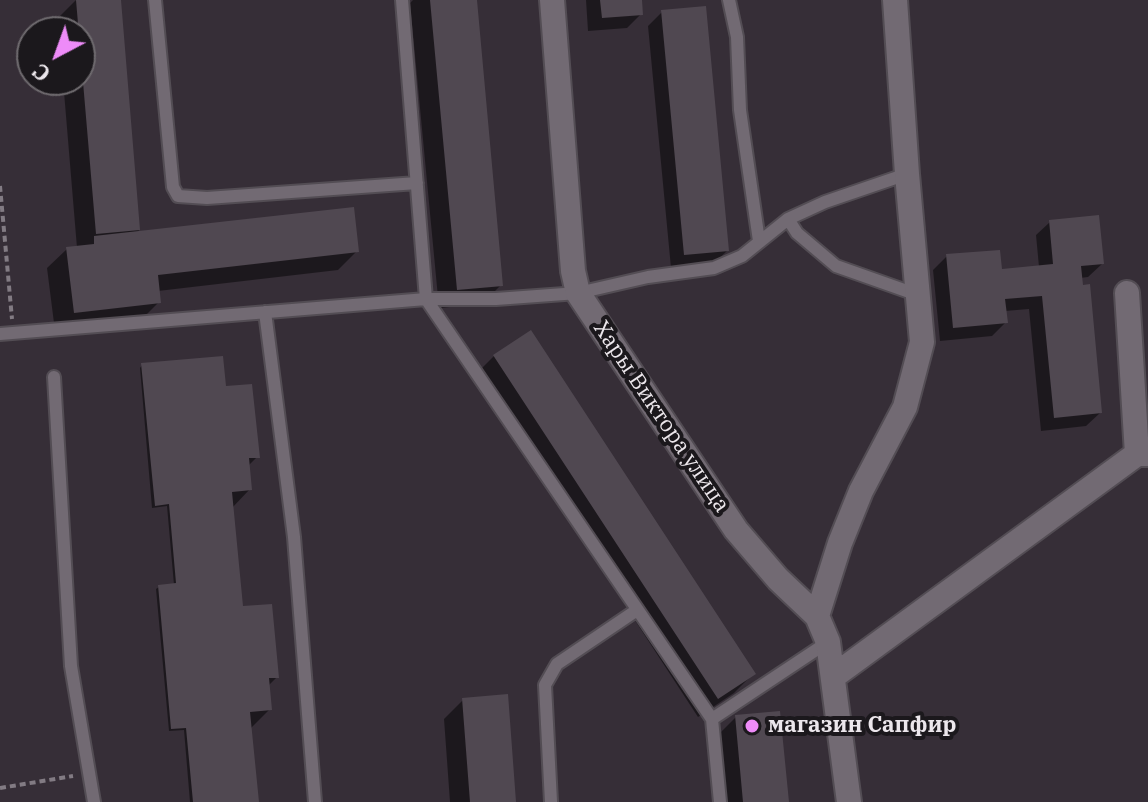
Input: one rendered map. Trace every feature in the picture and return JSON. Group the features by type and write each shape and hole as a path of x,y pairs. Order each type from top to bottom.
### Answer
{"street":[{"name":"Хары Виктора улица","path":"552,0 573,271 578,293 736,530 778,579 817,616 828,642 834,676 849,802"},
{"path":"817,616 840,543 861,491 905,407 922,342 895,0"},
{"path":"834,676 1143,454 1127,293"}],"lane":[{"path":"155,0 173,187 178,196 207,198 417,183"},
{"path":"402,0 426,299 712,719 720,802"},
{"path":"729,0 737,37 740,110 759,241"},
{"path":"6,334 426,299 496,299 578,293 648,277 714,268 742,256 788,219 825,202 907,174"},
{"path":"788,219 797,233 836,266 918,295"},
{"path":"265,312 294,537 315,802"},
{"path":"54,377 71,666 94,802"},
{"path":"551,802 545,685 557,664 637,610"},
{"path":"712,719 828,642"}],"path":[{"path":"0,186 6,334"},
{"path":"0,788 89,774"}],"building":[{"path":"76,0 121,0 140,230 96,234 84,96 96,96 96,16 77,16"},
{"path":"430,0 477,0 503,286 457,290"},
{"path":"600,0 642,0 643,15 602,18"},
{"path":"706,6 729,251 684,255 661,10"},
{"path":"354,207 359,252 158,275 161,303 74,313 66,247 94,244 94,236"},
{"path":"1099,215 1104,264 1081,266 1083,285 1090,284 1102,413 1054,418 1042,296 1005,299 1008,323 953,328 946,254 1000,250 1002,269 1053,264 1049,220"},
{"path":"531,330 756,674 718,699 493,355"},
{"path":"223,356 226,386 252,384 260,458 249,458 252,490 232,492 243,606 272,604 279,678 269,678 272,710 250,712 259,802 193,802 186,728 171,729 158,585 176,583 169,504 155,506 141,363"},
{"path":"508,694 516,802 470,802 462,698"},
{"path":"780,711 789,802 743,802 735,715"}],"place":[{"name":"магазин Сапфир","path":"752,726"}]}
